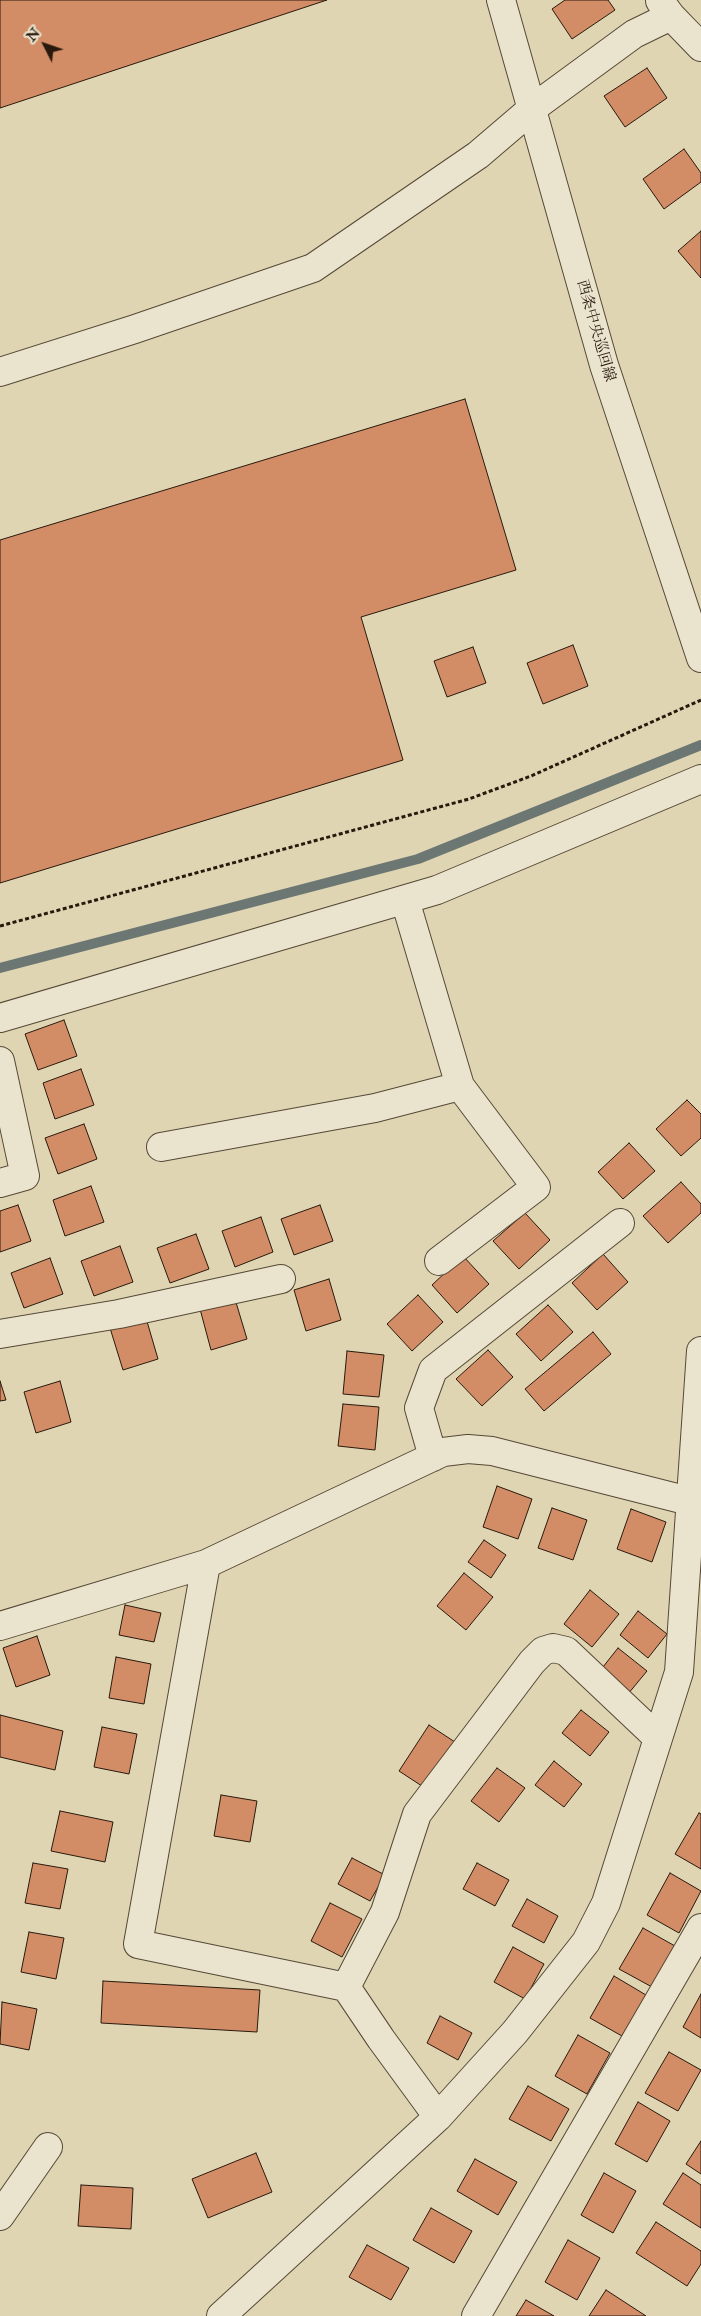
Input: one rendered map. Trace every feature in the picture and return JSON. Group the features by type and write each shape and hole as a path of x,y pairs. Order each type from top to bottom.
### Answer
{"street":[{"name":"西条中央巡回線","path":"501,0 604,365 701,658"},
{"path":"0,372 135,329 313,268 478,155 533,108 634,34 665,8 701,48"},
{"path":"0,1018 437,890 701,779"},
{"path":"405,900 460,1086 536,1187 439,1261"},
{"path":"0,1060 25,1176 0,1183"},
{"path":"161,1147 375,1108 460,1086"},
{"path":"433,1457 419,1408 433,1370 620,1223"},
{"path":"0,1334 119,1314 281,1279"},
{"path":"221,2316 438,2117 515,2032 586,1942 606,1903 679,1672 689,1501 701,1350"},
{"path":"0,1626 206,1564 443,1452 459,1450 492,1451 689,1501"},
{"path":"206,1564 138,1944 346,1987 438,2117"},
{"path":"346,1987 385,1912 418,1814 532,1662 543,1651 553,1648 566,1651 658,1738"},
{"path":"476,2316 701,1928"},
{"path":"0,2216 48,2146"}],"path":[{"path":"0,926 468,799 532,776 701,700"}],"building":[{"path":"0,0 327,0 0,108"},
{"path":"565,0 608,0 615,10 572,39 552,9"},
{"path":"647,68 667,98 625,127 604,96"},
{"path":"684,149 701,173 701,182 664,209 643,179"},
{"path":"701,231 701,278 678,251"},
{"path":"465,399 516,570 361,617 403,760 0,883 0,540"},
{"path":"573,645 588,686 543,704 527,663"},
{"path":"473,647 486,683 447,697 434,661"},
{"path":"64,1020 77,1056 38,1070 25,1034"},
{"path":"81,1069 94,1105 55,1119 43,1083"},
{"path":"687,1100 701,1114 701,1138 681,1156 656,1129"},
{"path":"84,1124 97,1159 58,1174 45,1138"},
{"path":"629,1143 655,1171 623,1199 598,1172"},
{"path":"681,1182 701,1204 701,1213 668,1243 643,1216"},
{"path":"91,1186 104,1222 65,1236 53,1200"},
{"path":"18,1205 31,1241 0,1252 0,1211"},
{"path":"320,1205 333,1241 294,1255 281,1219"},
{"path":"525,1213 550,1240 519,1269 493,1241"},
{"path":"261,1217 273,1252 235,1267 222,1231"},
{"path":"196,1234 209,1269 170,1283 157,1248"},
{"path":"120,1246 133,1282 94,1296 81,1261"},
{"path":"603,1254 628,1282 597,1310 572,1283"},
{"path":"463,1256 489,1284 457,1313 432,1285"},
{"path":"50,1258 63,1294 24,1308 11,1273"},
{"path":"329,1279 341,1320 306,1331 294,1290"},
{"path":"418,1295 443,1322 412,1351 387,1324"},
{"path":"235,1299 247,1339 211,1350 200,1309"},
{"path":"548,1305 573,1332 541,1361 516,1334"},
{"path":"146,1318 158,1359 123,1370 110,1328"},
{"path":"593,1332 611,1354 544,1411 525,1389"},
{"path":"488,1350 513,1377 482,1406 456,1379"},
{"path":"347,1351 384,1355 379,1397 343,1394"},
{"path":"0,1381 6,1400 0,1401"},
{"path":"60,1381 71,1422 36,1433 24,1392"},
{"path":"343,1404 379,1407 375,1450 338,1446"},
{"path":"497,1486 532,1499 518,1539 483,1527"},
{"path":"552,1508 587,1520 573,1560 538,1548"},
{"path":"631,1509 666,1522 652,1562 617,1549"},
{"path":"484,1540 506,1555 491,1578 468,1562"},
{"path":"464,1573 493,1597 466,1630 437,1606"},
{"path":"590,1590 619,1614 592,1647 564,1624"},
{"path":"125,1605 161,1613 154,1642 119,1635"},
{"path":"638,1611 667,1634 648,1658 620,1635"},
{"path":"37,1636 50,1675 16,1687 3,1648"},
{"path":"618,1648 647,1671 628,1694 599,1672"},
{"path":"116,1657 151,1664 144,1704 109,1698"},
{"path":"581,1710 609,1732 590,1756 562,1733"},
{"path":"0,1715 63,1731 55,1770 0,1757"},
{"path":"429,1725 458,1744 428,1790 399,1771"},
{"path":"102,1727 137,1734 129,1774 94,1767"},
{"path":"554,1761 582,1784 564,1807 535,1785"},
{"path":"497,1768 525,1788 499,1822 471,1801"},
{"path":"221,1795 257,1801 250,1842 214,1836"},
{"path":"60,1811 113,1822 105,1862 51,1851"},
{"path":"699,1813 701,1814 701,1869 675,1854"},
{"path":"352,1858 385,1875 370,1901 338,1884"},
{"path":"33,1863 68,1869 60,1909 25,1903"},
{"path":"477,1863 509,1880 495,1906 463,1889"},
{"path":"670,1873 701,1891 679,1933 647,1915"},
{"path":"527,1899 558,1916 544,1943 512,1926"},
{"path":"330,1903 362,1919 342,1957 311,1941"},
{"path":"643,1928 675,1946 652,1987 619,1969"},
{"path":"29,1932 64,1938 56,1979 21,1972"},
{"path":"513,1947 544,1964 525,1999 494,1982"},
{"path":"614,1976 646,1995 622,2036 590,2018"},
{"path":"103,1981 260,1990 257,2032 101,2023"},
{"path":"701,1994 701,2038 683,2027"},
{"path":"2,2002 37,2009 29,2050 0,2044"},
{"path":"440,2016 472,2033 458,2060 427,2043"},
{"path":"578,2035 610,2053 587,2094 555,2076"},
{"path":"669,2052 701,2070 678,2111 645,2093"},
{"path":"528,2086 569,2109 551,2141 509,2119"},
{"path":"638,2102 670,2121 647,2162 615,2144"},
{"path":"701,2141 701,2174 686,2164"},
{"path":"256,2153 272,2192 208,2218 192,2179"},
{"path":"475,2159 517,2182 498,2215 457,2191"},
{"path":"604,2173 636,2191 613,2233 581,2215"},
{"path":"683,2173 701,2185 701,2228 663,2204"},
{"path":"81,2185 133,2188 131,2229 78,2226"},
{"path":"431,2208 472,2231 454,2263 413,2240"},
{"path":"656,2222 701,2251 701,2264 687,2286 636,2253"},
{"path":"568,2240 600,2258 577,2300 545,2282"},
{"path":"367,2245 409,2268 391,2300 349,2277"},
{"path":"606,2290 646,2316 589,2316"},
{"path":"526,2300 554,2316 516,2316"}],"waterway":[{"path":"0,968 418,859 701,745"}]}
